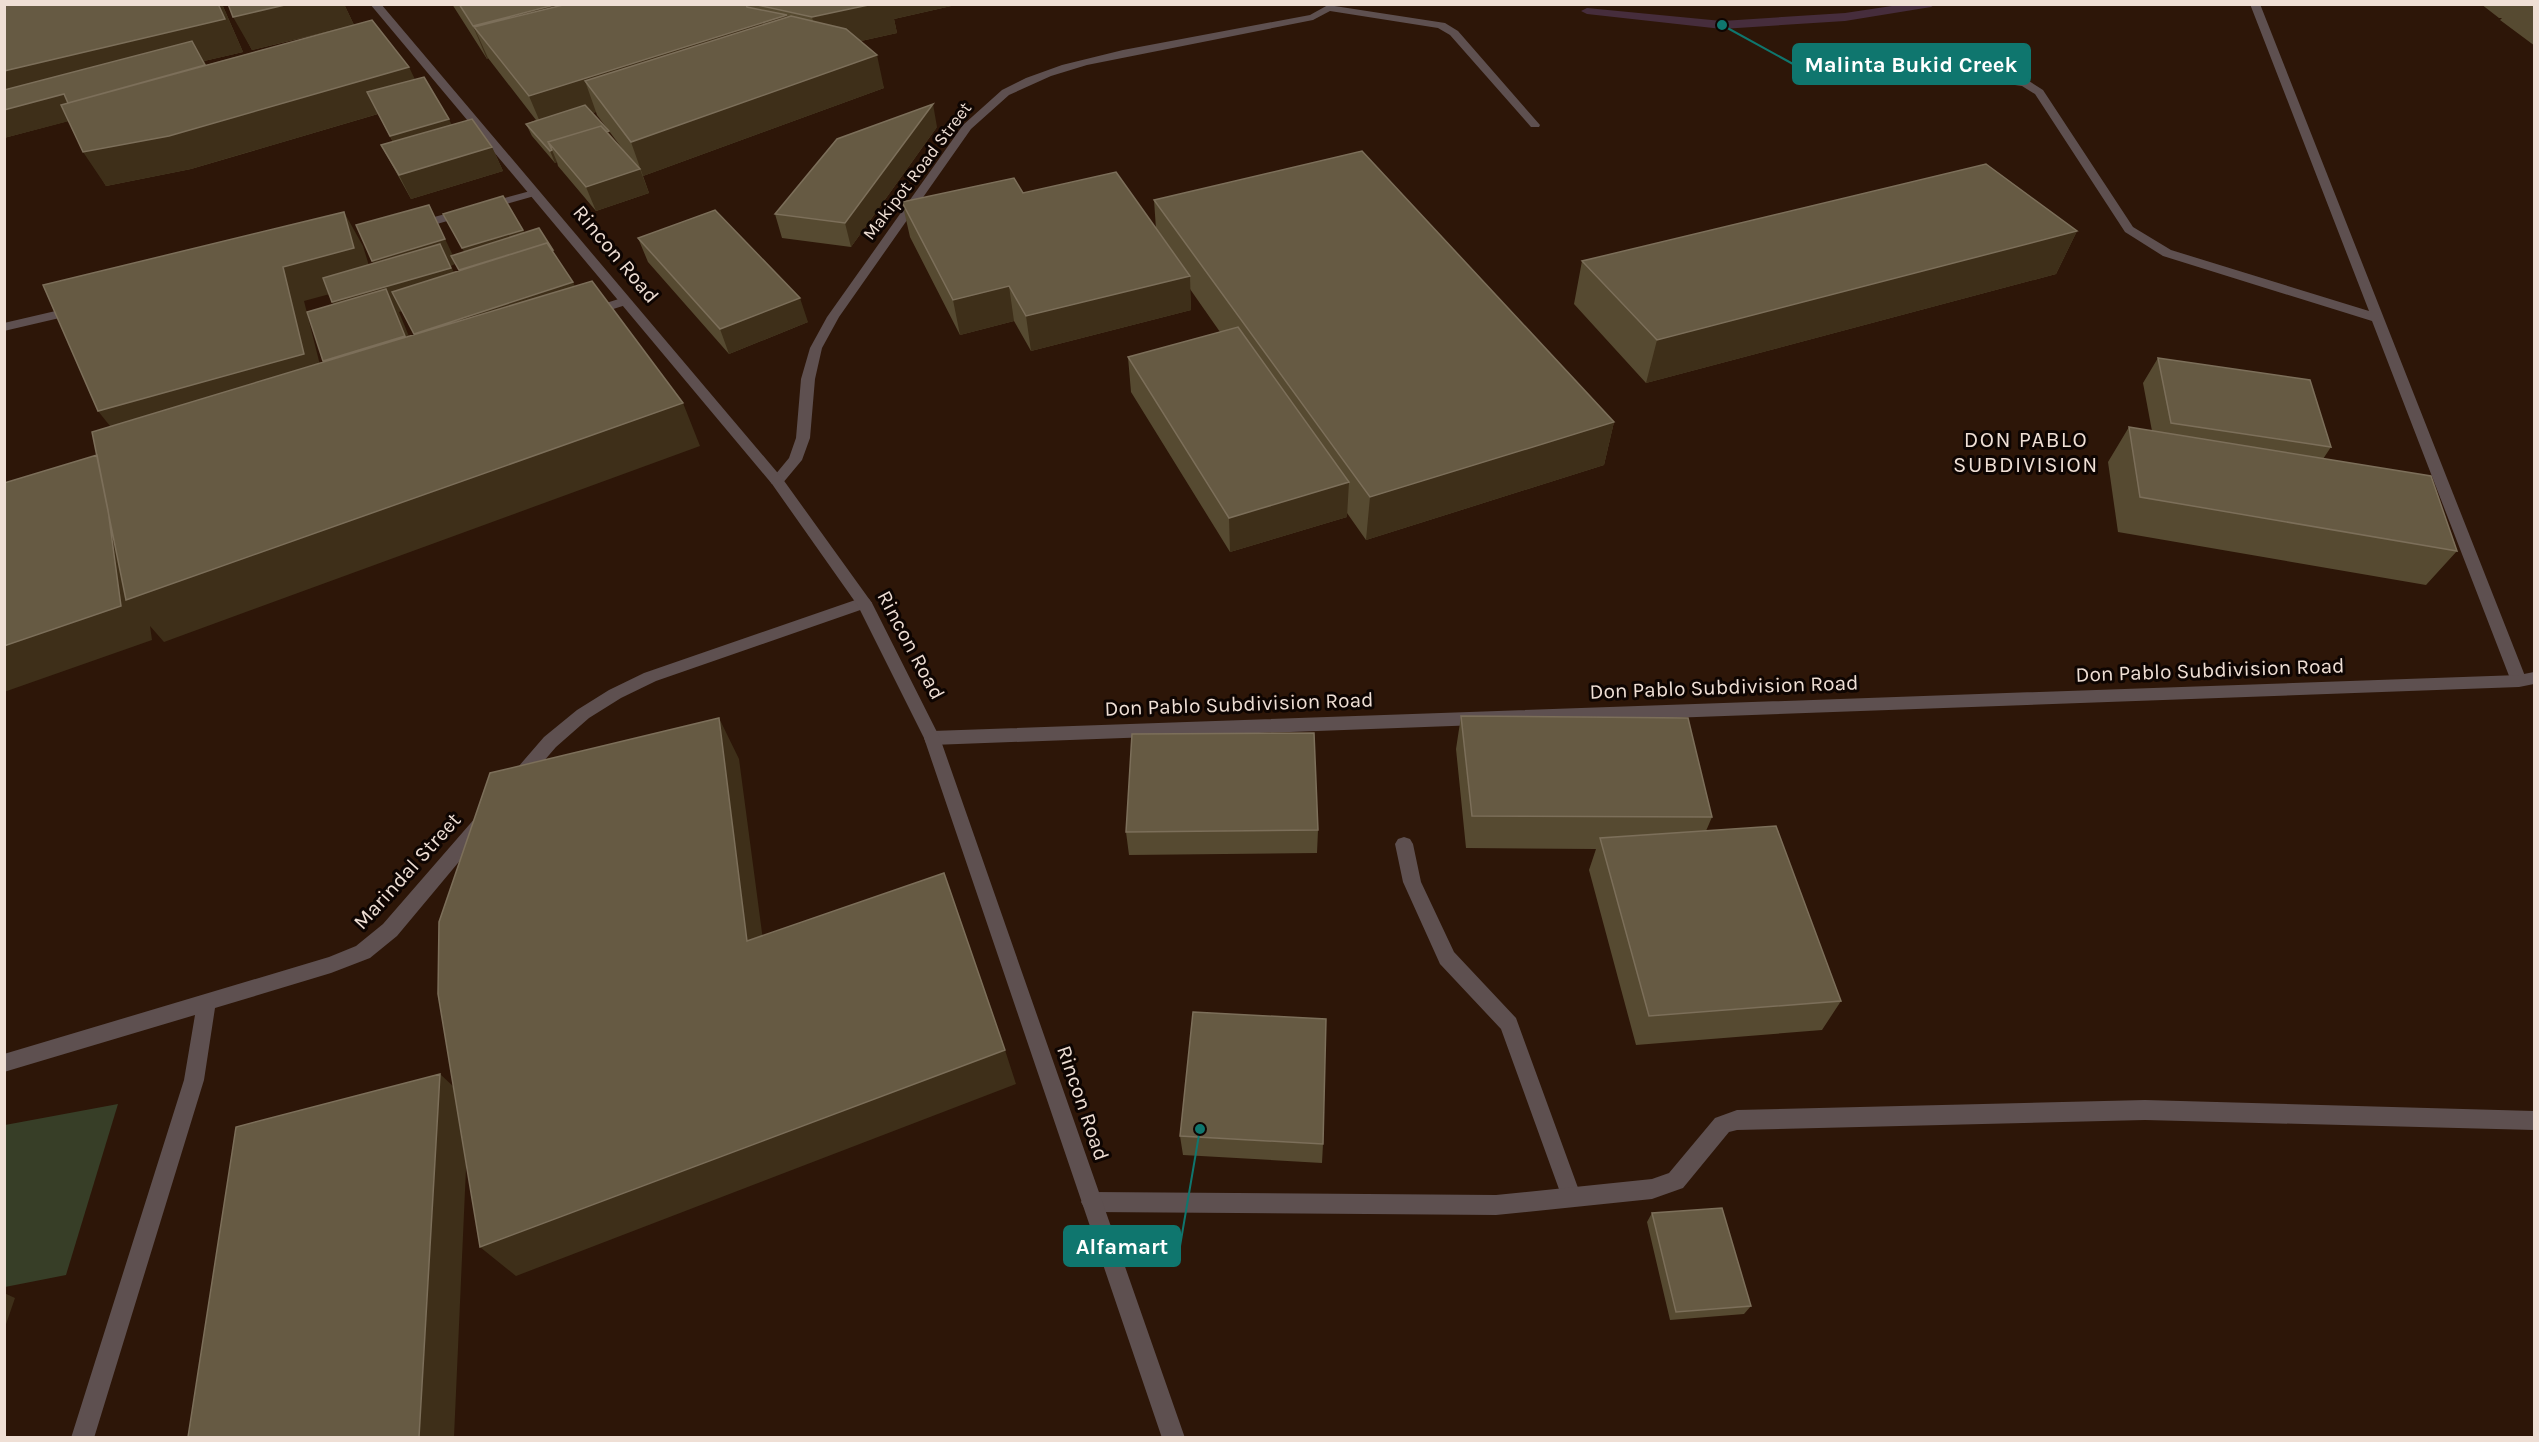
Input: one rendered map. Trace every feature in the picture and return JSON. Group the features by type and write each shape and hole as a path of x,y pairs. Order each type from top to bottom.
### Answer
{"street":[{"name":"Rincon Road","path":"375,4 777,481 864,603 932,738 1174,1437"},
{"path":"2254,4 2377,318 2527,680"},
{"path":"1328,6 1441,25 1454,33 1535,125"},
{"name":"Makipot Road Street","path":"777,481 795,460 803,438 808,379 816,348 833,317 967,127 990,104 1010,90 1035,78 1068,67 1313,17 1323,13 1328,6"},
{"path":"1888,64 2025,83 2039,92 2129,229 2167,253 2377,318"},
{"path":"398,231 534,193"},
{"path":"580,316 625,301"},
{"path":"4,327 93,306"},
{"path":"505,794 550,742 583,714 615,694 650,677 864,603"},
{"name":"Don Pablo Subdivision Road","path":"932,738 2527,680"},
{"name":"Marindal Street","path":"4,1063 331,965 363,952 390,930 490,812"},
{"path":"1404,844 1412,882 1447,958 1509,1024 1571,1196"},
{"path":"82,1437 194,1080 206,1003"},
{"path":"1092,1202 1496,1204 1652,1190 1676,1181 1722,1125 1737,1120 2145,1110 2535,1122"}],"green space":[{"path":"118,1104 66,1275 5,1287 5,1125"}],"building":[{"path":"4,4 218,4 225,19 4,71"},
{"path":"228,4 289,4 233,17"},
{"path":"459,4 558,4 473,26"},
{"path":"567,4 746,4 747,7 787,15 529,96 474,27"},
{"path":"753,4 873,4 812,17"},
{"path":"791,16 846,29 877,55 631,142 585,81"},
{"path":"372,20 409,67 169,136 83,152 61,105"},
{"path":"192,41 205,65 68,103 64,94 4,110 4,90"},
{"path":"424,77 449,119 390,136 367,92"},
{"path":"933,104 845,223 775,214 837,139"},
{"path":"585,105 609,131 607,132 601,126 548,142 552,150 550,151 526,124"},
{"path":"472,119 492,147 399,175 381,145"},
{"path":"601,126 640,169 586,187 548,142"},
{"path":"1362,151 1614,422 1370,497 1154,200"},
{"path":"1986,164 2077,231 1657,340 1582,261"},
{"path":"1116,172 1190,276 1026,316 1009,286 953,300 902,202 1014,178 1023,193"},
{"path":"503,196 523,230 462,248 443,214"},
{"path":"429,205 445,239 372,261 356,225"},
{"path":"715,210 800,298 720,329 638,238"},
{"path":"344,212 354,248 283,267 304,354 98,411 43,285"},
{"path":"539,228 553,250 547,243 459,270 451,256"},
{"path":"547,243 573,282 414,334 392,292"},
{"path":"440,244 451,268 332,302 323,278"},
{"path":"592,281 683,403 126,600 92,432"},
{"path":"386,289 405,336 323,361 307,312"},
{"path":"1238,327 1349,482 1229,518 1128,357"},
{"path":"2158,358 2310,380 2331,447 2171,423"},
{"path":"2129,427 2431,476 2457,551 2140,497"},
{"path":"97,455 108,510 121,606 4,646 4,483"},
{"path":"1461,716 1688,718 1712,817 1472,816"},
{"path":"719,718 747,941 944,873 1005,1050 480,1247 438,994 439,922 490,773"},
{"path":"1314,733 1318,830 1126,832 1132,734"},
{"path":"1776,826 1841,1001 1649,1016 1600,838"},
{"path":"1193,1012 1326,1019 1323,1144 1180,1136"},
{"path":"440,1074 419,1437 188,1437 236,1127"},
{"path":"1722,1208 1751,1306 1676,1312 1652,1213"}],"waterway":[{"path":"1587,11 1722,25 1845,17 1931,4"}],"place":[{"name":"Malinta Bukid Creek","path":"1722,25"},
{"name":"Alfamart","path":"1200,1129"}],"district":[{"name":"DON PABLO SUBDIVISION","path":"2026,452"}]}
